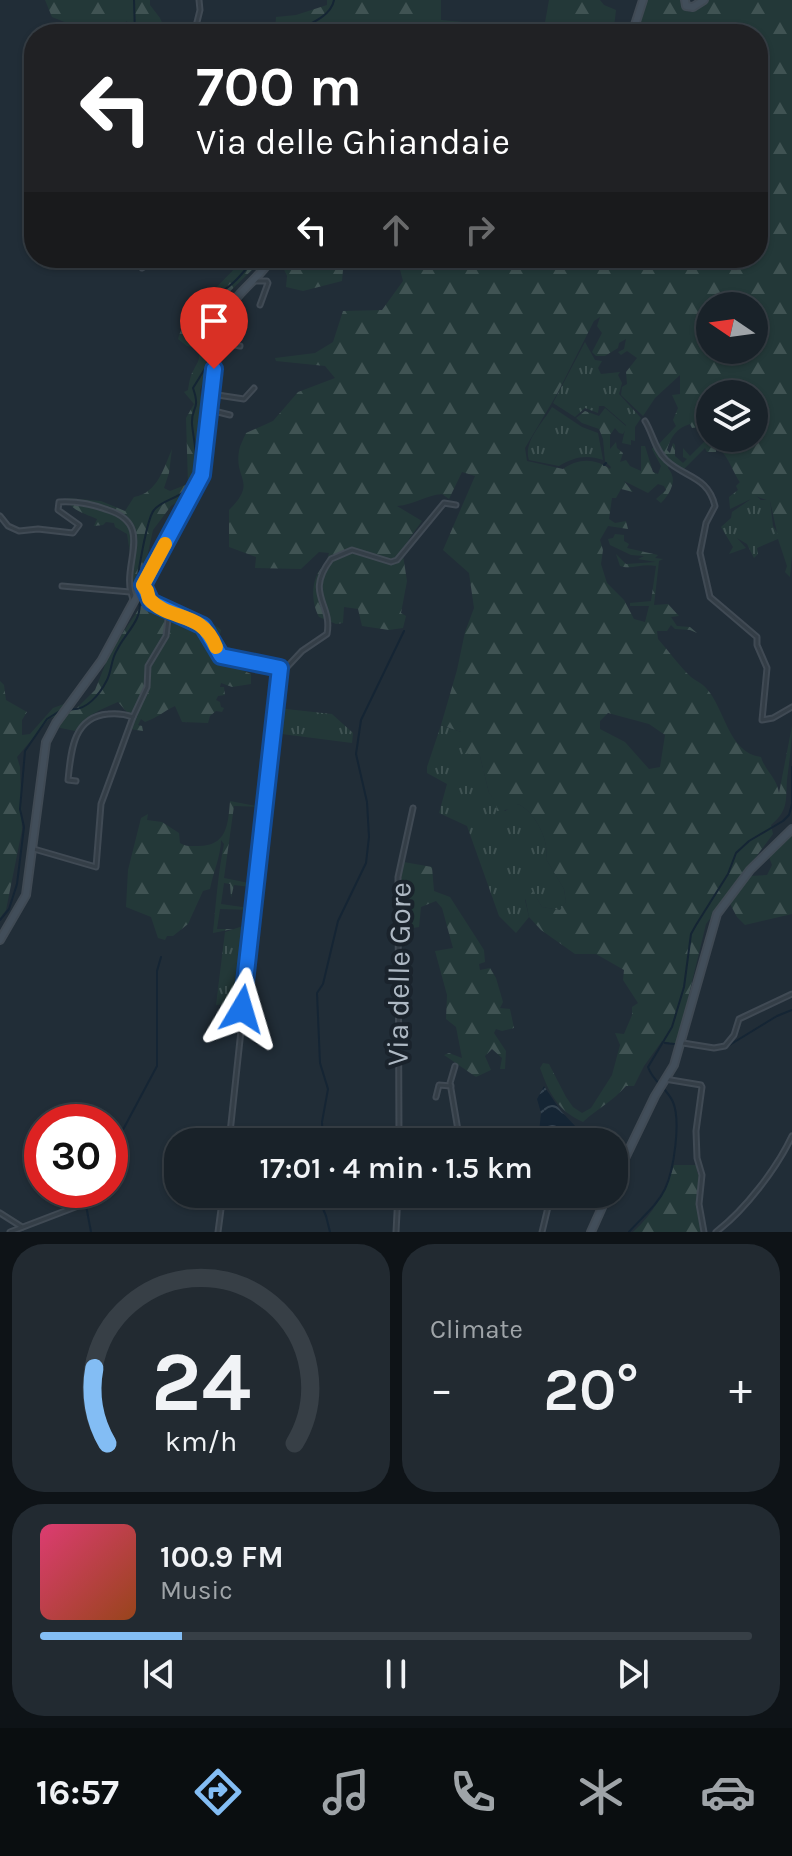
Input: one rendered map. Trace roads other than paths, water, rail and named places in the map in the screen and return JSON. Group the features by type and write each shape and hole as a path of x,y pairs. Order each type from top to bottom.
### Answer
{"main road":[{"path":"635,24 643,0"},
{"path":"685,0 686,6 693,7 704,0"},
{"path":"0,940 26,895 34,849 43,753 51,731 102,660 202,475 224,319 229,307 265,268"},
{"path":"628,1152 658,1090 674,1065 717,914 750,870 792,829"},
{"path":"591,1232 602,1208"}],"street":[{"path":"196,24 199,0"},
{"path":"260,305 268,283 256,280 262,268"},
{"path":"219,342 240,346"},
{"path":"211,394 244,399 254,388"},
{"path":"210,410 230,415"},
{"path":"645,421 659,453 708,487 712,494 715,506 706,523 700,559 712,601 757,637 757,645 767,668 762,720 773,718 792,707"},
{"path":"0,516 8,526 19,531 38,529 67,533 76,531 79,525 58,510 57,504 62,501 96,505 125,516 133,539 137,593"},
{"path":"62,586 137,593 203,626 221,656 280,668 293,662 302,651 327,634 328,623 318,583 331,559 352,550 391,562 397,560 444,503 456,505"},
{"path":"34,849 96,867 101,804 147,687 148,666 166,636 169,611"},
{"path":"231,1128 280,668"},
{"path":"76,781 68,780 69,765 77,732 85,721 111,714 133,717"},
{"name":"Via delle Gore","path":"399,1128 398,877 413,808"},
{"path":"682,1042 714,1048 725,1046 734,1035 739,1019 792,994"},
{"path":"455,1066 451,1086 458,1128"},
{"path":"664,1081 702,1087 696,1131 697,1158 702,1175 699,1204 704,1232"},
{"path":"436,1097 439,1085 451,1086"},
{"path":"716,1232 731,1220 778,1165 792,1136"},
{"path":"10,1232 73,1208"},
{"path":"218,1232 221,1208"},
{"path":"396,1232 397,1208"},
{"path":"542,1232 548,1208"},
{"path":"0,1213 22,1227"}],"water":[{"path":"544,1086 577,1128 539,1128 541,1113 537,1099"}],"waterway":[{"path":"134,0 135,24"},
{"path":"309,24 328,12 334,0"},
{"path":"137,589 151,515 157,507 186,490 196,467 192,424 196,401 193,388 206,367 209,354 190,335 189,327 197,312 247,268"},
{"path":"69,709 87,705 104,685 115,653 139,613 139,599"},
{"path":"322,1128 328,1089 320,1063 317,993 323,984 338,921 366,863 369,837 367,802 356,754 361,720 404,631"},
{"path":"0,920 9,909 17,884 24,827 20,809 25,751 47,719 63,709"},
{"path":"792,767 792,802"},
{"path":"629,1232 662,1195 671,1170 676,1133 675,1110 670,1097 648,1067 672,1027 684,987 691,934 728,874 736,853 749,841 783,821 789,815 792,804"},
{"path":"242,1003 251,919"},
{"path":"128,1120 157,1066 157,971 161,957"},
{"path":"665,1043 723,1049 792,1010"},
{"path":"86,1208 91,1232"},
{"path":"323,1208 330,1232"}]}
